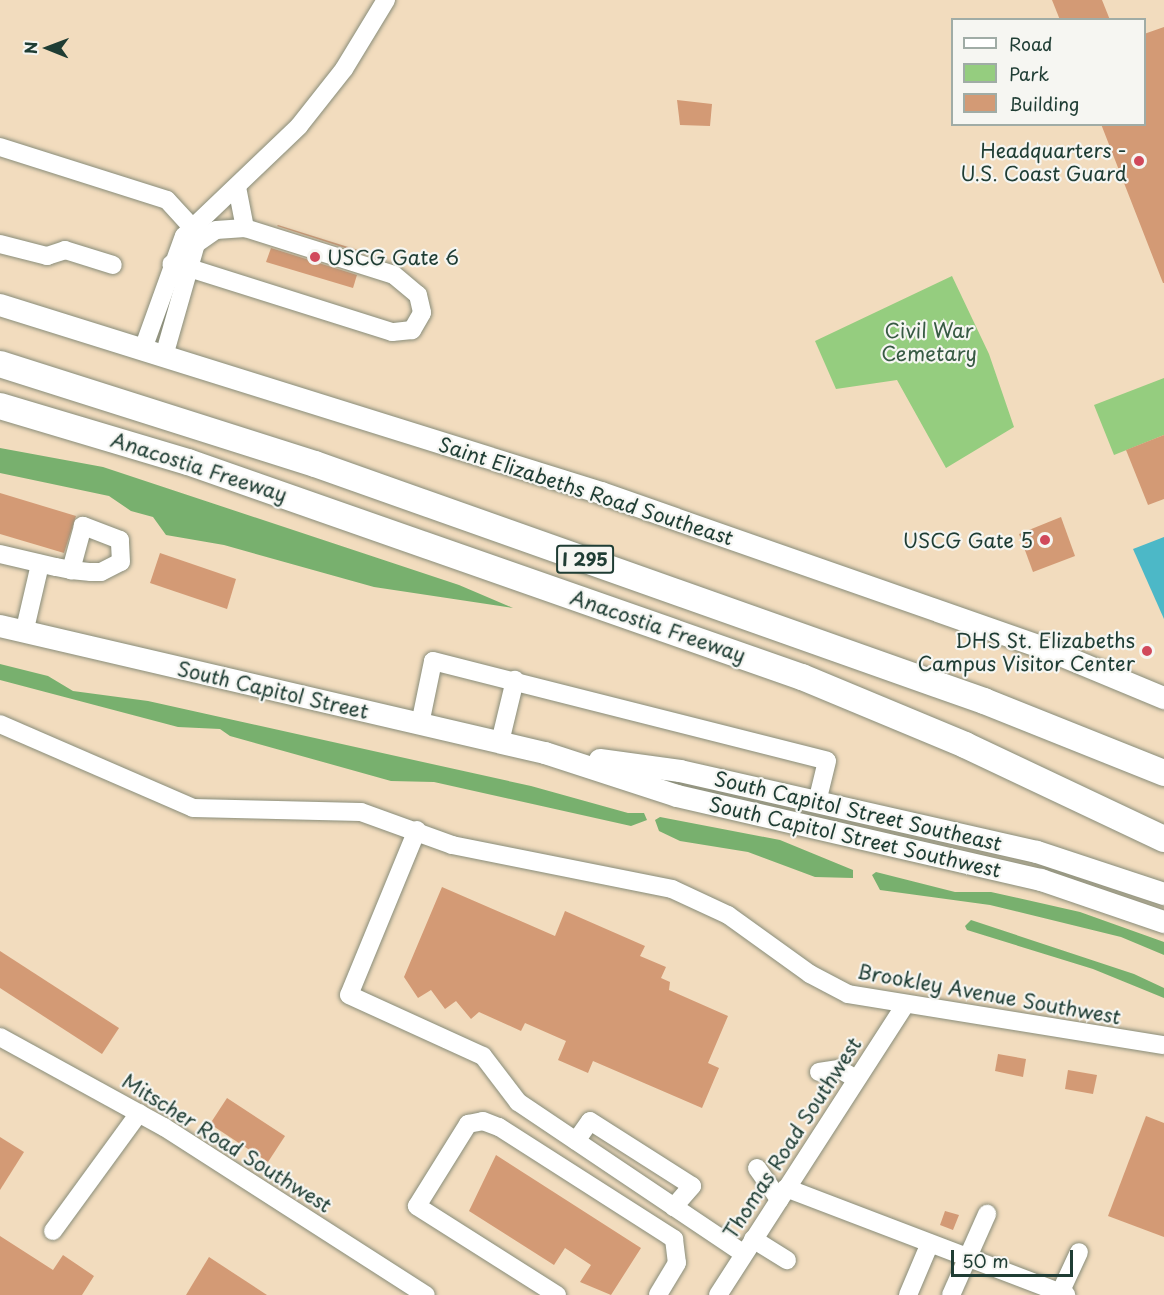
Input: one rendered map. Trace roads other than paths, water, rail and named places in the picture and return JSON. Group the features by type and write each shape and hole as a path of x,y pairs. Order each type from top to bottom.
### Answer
{"highway":[{"name":"Anacostia Freeway","path":"0,364 326,468 984,701 1164,773"},
{"name":"Anacostia Freeway","path":"0,406 188,462 802,677 965,745 1164,839"}],"main road":[{"name":"Saint Elizabeths Road Southeast","path":"0,305 601,493 1055,652 1164,698"},
{"name":"South Capitol Street","path":"0,626 545,753"},
{"name":"South Capitol Street Southeast","path":"545,753 680,771 1037,852 1164,894"},
{"name":"South Capitol Street Southwest","path":"545,753 677,796 1051,883 1164,922"}],"street":[{"path":"154,352 171,264 237,186 322,98 386,0"},
{"path":"1,150 167,200 196,232"},
{"path":"237,186 245,228"},
{"path":"171,264 392,332 412,330 419,322 422,304 403,279 245,228 196,232"},
{"path":"154,352 189,268 196,232"},
{"path":"0,244 36,255 65,250 113,266"},
{"path":"0,554 71,570"},
{"path":"24,633 40,564"},
{"path":"420,723 433,661 827,761 817,802"},
{"path":"500,742 515,680"},
{"name":"Brookley Avenue Southwest","path":"0,724 193,808 353,810 417,830 452,845 672,889 728,915 810,974 848,994 904,1005 995,1014 1164,1045"},
{"path":"417,830 349,995 483,1056 518,1102 674,1207 749,1246 787,1260"},
{"name":"Thomas Road Southwest","path":"718,1295 904,1005"},
{"name":"Mitscher Road Southwest","path":"0,1037 140,1113 426,1295"},
{"path":"819,1072 839,1069 856,1079"},
{"path":"53,1231 140,1113"},
{"path":"557,1295 417,1206 468,1124 483,1120 499,1126 674,1239 677,1263 658,1295"},
{"path":"576,1141 590,1120 692,1186 674,1207"},
{"path":"757,1168 782,1194 930,1243 1063,1294 1079,1252"},
{"path":"951,1295 987,1214"},
{"path":"908,1295 930,1243"},
{"path":"523,1295 533,1279"}],"water":[{"path":"1164,537 1164,619 1133,549"}],"place":[{"name":"Headquarters - U.S. Coast Guard","path":"1139,161"},
{"name":"USCG Gate 6","path":"315,257"},
{"name":"USCG Gate 5","path":"1045,540"},
{"name":"DHS St. Elizabeths Campus Visitor Center","path":"1147,651"}],"park label":[{"name":"Civil War Cemetary","path":"929,342"}]}
